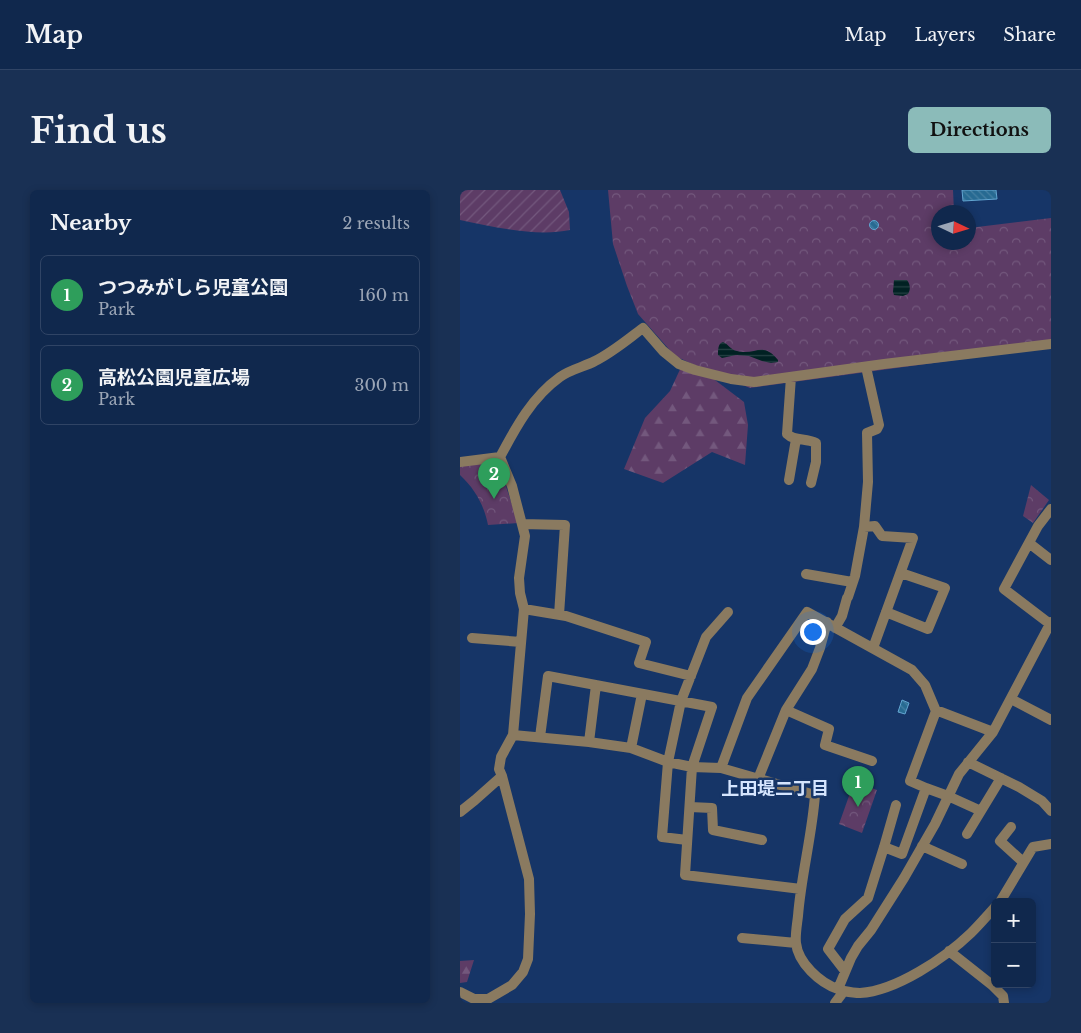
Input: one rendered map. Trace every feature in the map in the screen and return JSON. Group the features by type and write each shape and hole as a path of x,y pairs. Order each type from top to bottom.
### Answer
{"street":[{"path":"460,992 474,999 488,999 512,985 523,972 528,959 529,879 499,768 500,758 514,735 524,609 519,578 525,536 512,486 500,457 513,432 534,400 560,377 596,361 643,328 662,351 679,364 731,379 754,382 1051,344"},
{"path":"758,779 786,710 812,669 831,625 842,616 852,582 864,527 868,482 867,433 877,429 879,425 866,367"},
{"path":"791,377 787,434 796,439 816,443 816,462 811,483"},
{"path":"789,480 796,439"},
{"path":"460,462 500,457"},
{"path":"514,735 631,748 668,762 692,767 720,768 815,795 799,903 796,943 799,954 805,964 817,978 838,989 858,946 871,930 914,860 935,824 959,774 993,732 1050,623 1004,589 1038,526 1051,509"},
{"path":"522,524 565,525 559,615"},
{"path":"864,527 875,526 882,536 913,538 872,648"},
{"path":"1029,543 1051,560"},
{"path":"886,612 928,630 944,588 901,573"},
{"path":"806,574 852,582"},
{"path":"524,609 566,616 646,642 639,663 691,676"},
{"path":"688,840 662,837 668,762 681,701 706,637 728,612"},
{"path":"720,768 746,698 807,612 912,670 925,685 936,711 910,781 981,810"},
{"path":"472,638 522,642"},
{"path":"540,737 548,676 712,707 692,767 685,875 801,889"},
{"path":"589,742 596,685"},
{"path":"631,748 642,694"},
{"path":"1011,699 1051,720"},
{"path":"786,710 830,729 825,745 872,761"},
{"path":"936,711 993,732"},
{"path":"968,762 1019,787 1042,801 1051,811"},
{"path":"460,812 502,776"},
{"path":"967,834 1001,778"},
{"path":"902,854 926,788"},
{"path":"846,971 828,949 846,919 868,898 896,805"},
{"path":"690,807 712,808 713,830 762,840"},
{"path":"1011,827 1000,842 1023,862"},
{"path":"1002,898 1033,846 1051,844"},
{"path":"922,846 962,864"},
{"path":"884,847 914,860"},
{"path":"835,1003 844,991 860,993 882,989 905,980 949,951 971,933 991,911"},
{"path":"742,938 796,943"},
{"path":"949,951 991,980"},
{"path":"998,988 1003,996 1004,1003"}],"green space":[{"path":"460,190 560,190 569,212 570,230 529,232 460,220"},
{"path":"608,190 953,190 954,205 931,205 931,250 976,250 976,227 1051,218 1051,347 750,388 675,356 638,314 613,244"},
{"path":"683,363 711,377 744,402 748,425 745,465 712,452 663,483 624,469 645,418 670,391"},
{"path":"494,461 499,465 518,523 488,525 478,498 460,475 460,466"},
{"path":"1031,485 1049,500 1033,523 1023,516"},
{"path":"854,782 877,790 862,833 839,824"},
{"path":"474,960 467,982 460,983 460,961"}],"shaded area":[{"path":"894,280 907,280 910,287 908,294 903,296 894,295"},
{"path":"723,342 737,351 768,351 778,362 771,363 749,356 736,355 722,358 718,355 718,351 719,345"}],"building":[{"path":"962,190 996,190 997,199 963,201"},
{"path":"874,221 878,225 874,229 870,225"},
{"path":"902,700 909,703 905,714 898,712"}],"place":[{"name":"高松公園児童広場","path":"494,499"},
{"name":"つつみがしら児童公園","path":"858,807"}],"district":[{"name":"上田堤二丁目","path":"775,789"}]}
